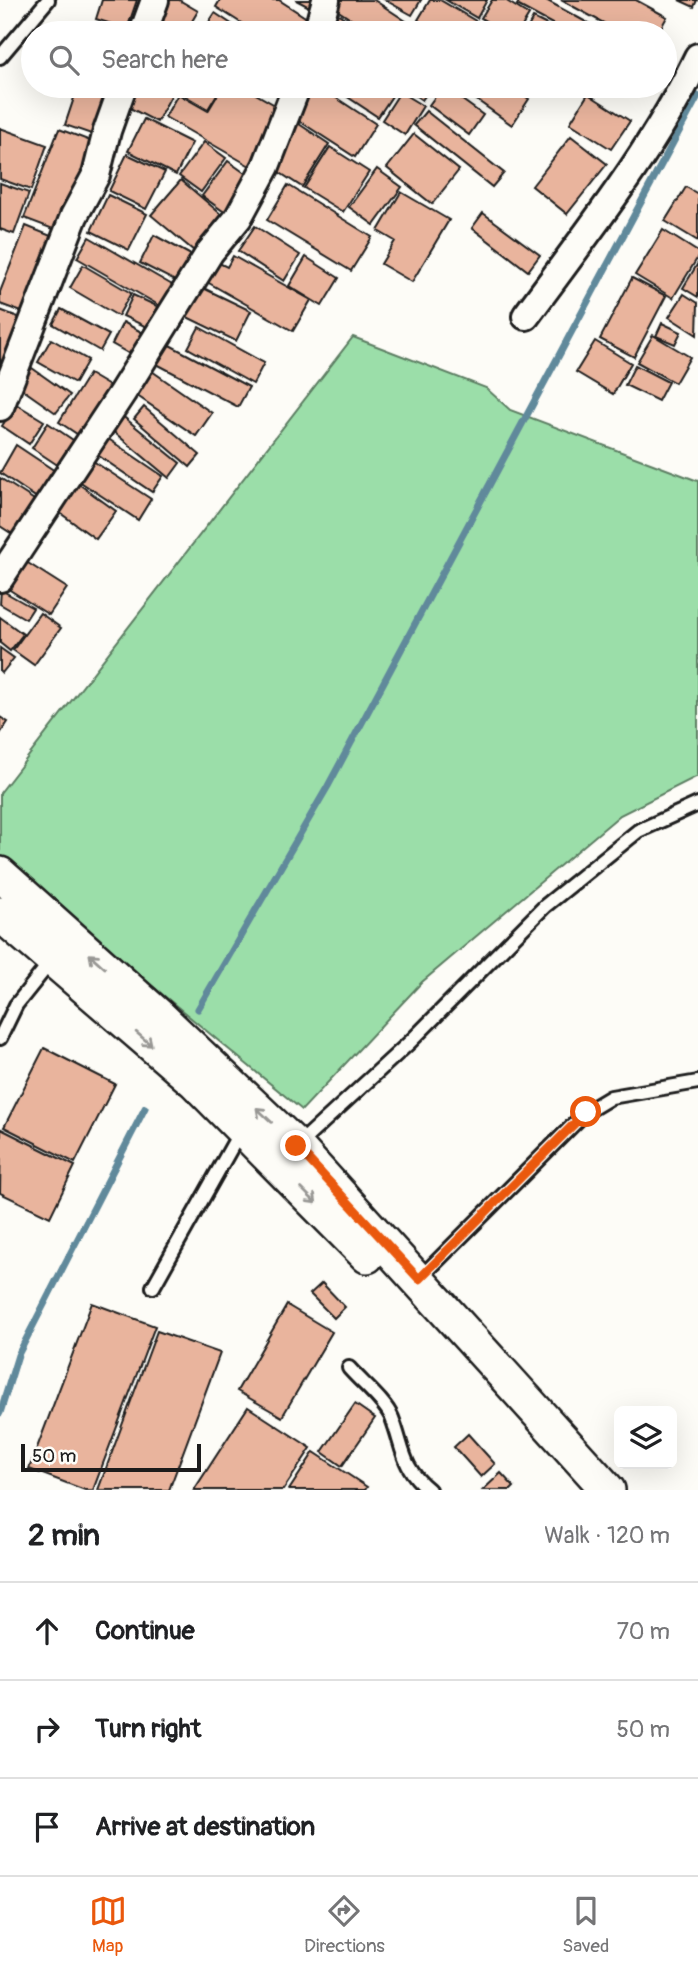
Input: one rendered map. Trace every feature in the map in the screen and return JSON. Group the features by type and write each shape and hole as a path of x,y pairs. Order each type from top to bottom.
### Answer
{"street":[{"path":"147,21 155,0"},
{"path":"320,21 326,0"},
{"path":"677,97 698,57"},
{"path":"0,407 74,216 96,176 119,98"},
{"path":"0,578 122,393 210,251 238,218 266,166 292,98"},
{"path":"526,316 592,227 676,98"},
{"path":"0,874 159,1017 296,1146 608,1490"},
{"path":"0,914 194,1081 440,1332 585,1490"}],"lane":[{"path":"30,21 47,0"},
{"path":"0,57 21,32"},
{"path":"296,1146 410,1042 545,906 638,831 698,804"},
{"path":"0,1038 16,1004 52,960"},
{"path":"419,1279 586,1112 611,1097 698,1082"},
{"path":"153,1287 242,1129"},
{"path":"349,1368 391,1416 401,1453 415,1478 429,1490"}],"green space":[{"path":"353,337 486,388 510,410 698,481 698,776 620,815 422,982 302,1110 0,860 0,793"}],"building":[{"path":"102,0 137,0 130,21 96,19"},
{"path":"165,0 179,0 198,11 192,21 161,21 155,18"},
{"path":"220,0 279,0 311,21 238,21 216,7"},
{"path":"296,0 318,0 313,9"},
{"path":"339,0 374,0 406,21 354,21 334,8"},
{"path":"385,0 421,0 412,15"},
{"path":"430,0 440,0 476,21 420,21"},
{"path":"446,0 487,0 477,18"},
{"path":"492,0 505,0 529,15 525,21 486,21 481,18"},
{"path":"520,0 546,0 584,21 547,21 517,5"},
{"path":"561,0 636,0 667,17 665,21 600,21"},
{"path":"679,0 697,0 694,7"},
{"path":"215,13 227,21 210,21"},
{"path":"337,13 349,21 332,21"},
{"path":"74,98 110,98 97,136 65,125"},
{"path":"130,98 170,98 157,122 126,106"},
{"path":"176,98 185,98 208,111 216,98 263,98 282,109 250,166 165,117"},
{"path":"189,98 215,98 208,109"},
{"path":"301,98 336,98 376,124 355,157 290,115"},
{"path":"349,98 391,98 378,117"},
{"path":"396,98 410,98 423,106 405,135 382,120"},
{"path":"434,98 460,98 483,115 469,135 429,105"},
{"path":"474,98 528,98 512,125"},
{"path":"586,98 594,98 630,121 611,149 570,123"},
{"path":"426,111 504,173 492,187 414,125"},
{"path":"144,119 192,143 176,175 128,151"},
{"path":"296,122 329,144 302,187 268,165"},
{"path":"0,128 47,145 31,190 0,179"},
{"path":"59,129 96,143 61,232 24,218"},
{"path":"414,134 459,170 432,204 387,168"},
{"path":"571,136 607,164 567,214 532,186"},
{"path":"204,142 226,158 201,192 179,176"},
{"path":"330,147 369,172 343,212 304,188"},
{"path":"127,154 165,172 146,209 109,191"},
{"path":"228,161 256,181 230,216 202,196"},
{"path":"377,169 402,187 374,225 349,207"},
{"path":"181,180 229,221 200,256 151,215"},
{"path":"0,183 29,193 14,234 0,229"},
{"path":"288,185 372,237 351,271 267,220"},
{"path":"686,187 698,194 698,241 665,221"},
{"path":"401,192 449,220 412,282 381,264 395,241 378,231"},
{"path":"108,195 147,214 129,250 91,231"},
{"path":"483,213 540,255 528,271 472,228"},
{"path":"26,226 56,238 27,314 0,304 0,292"},
{"path":"255,226 300,255 284,281 238,251"},
{"path":"663,230 698,252 698,257 673,298 635,275"},
{"path":"154,235 191,255 177,282 140,263"},
{"path":"89,237 174,286 162,307 77,258"},
{"path":"233,256 311,300 293,331 200,278 211,259 227,267"},
{"path":"306,257 339,278 322,306 289,286"},
{"path":"698,263 698,297 683,288"},
{"path":"83,265 131,293 118,316 70,288"},
{"path":"632,278 666,296 634,357 600,339"},
{"path":"197,285 251,311 236,341 183,315"},
{"path":"684,294 698,303 697,335 669,317"},
{"path":"133,295 161,308 151,329 123,316"},
{"path":"61,309 109,335 100,351 53,324"},
{"path":"0,310 21,318 3,366 0,365"},
{"path":"123,322 145,334 133,356 112,344"},
{"path":"662,323 681,332 675,344 656,336"},
{"path":"199,327 264,363 253,384 188,348"},
{"path":"653,335 690,357 675,383 637,362"},
{"path":"51,339 88,360 75,383 38,362"},
{"path":"162,341 249,387 238,407 151,361"},
{"path":"595,341 631,363 613,394 576,372"},
{"path":"635,365 668,382 658,401 625,385"},
{"path":"32,368 70,395 56,413 19,387"},
{"path":"149,369 212,413 196,436 133,393"},
{"path":"89,374 111,387 80,436 59,422"},
{"path":"16,404 44,421 29,444 2,426"},
{"path":"144,407 200,455 190,467 134,419"},
{"path":"120,414 180,463 169,478 109,428"},
{"path":"48,423 76,442 59,466 32,448"},
{"path":"107,438 163,476 152,492 96,454"},
{"path":"16,445 55,471 37,498 0,473"},
{"path":"90,459 151,499 138,520 76,479"},
{"path":"0,478 39,503 17,537 0,526"},
{"path":"76,482 116,511 96,539 56,510"},
{"path":"20,558 67,588 49,615 2,585"},
{"path":"1,590 33,608 26,619 0,604"},
{"path":"40,613 61,628 34,665 13,650"},
{"path":"0,617 23,634 10,651 0,643"},
{"path":"0,648 14,658 2,673 0,671"},
{"path":"0,717 8,722 0,734"},
{"path":"44,1048 115,1084 75,1163 4,1127"},
{"path":"1,1129 75,1166 50,1217 0,1193"},
{"path":"322,1283 345,1307 334,1318 310,1294"},
{"path":"92,1303 155,1326 93,1490 85,1490 29,1469"},
{"path":"287,1305 332,1332 282,1417 237,1391"},
{"path":"157,1331 220,1353 169,1490 98,1490"},
{"path":"355,1404 375,1418 342,1466 322,1452"},
{"path":"248,1407 311,1448 283,1490 194,1490"},
{"path":"468,1434 495,1464 481,1477 454,1447"},
{"path":"314,1452 367,1487 365,1490 289,1490"},
{"path":"501,1473 514,1487 511,1490 483,1490"}],"waterway":[{"path":"198,1009 328,786 698,96"},
{"path":"0,1413 18,1355 145,1108"}],"route":[{"path":"296,1146 419,1279 586,1112"}]}
